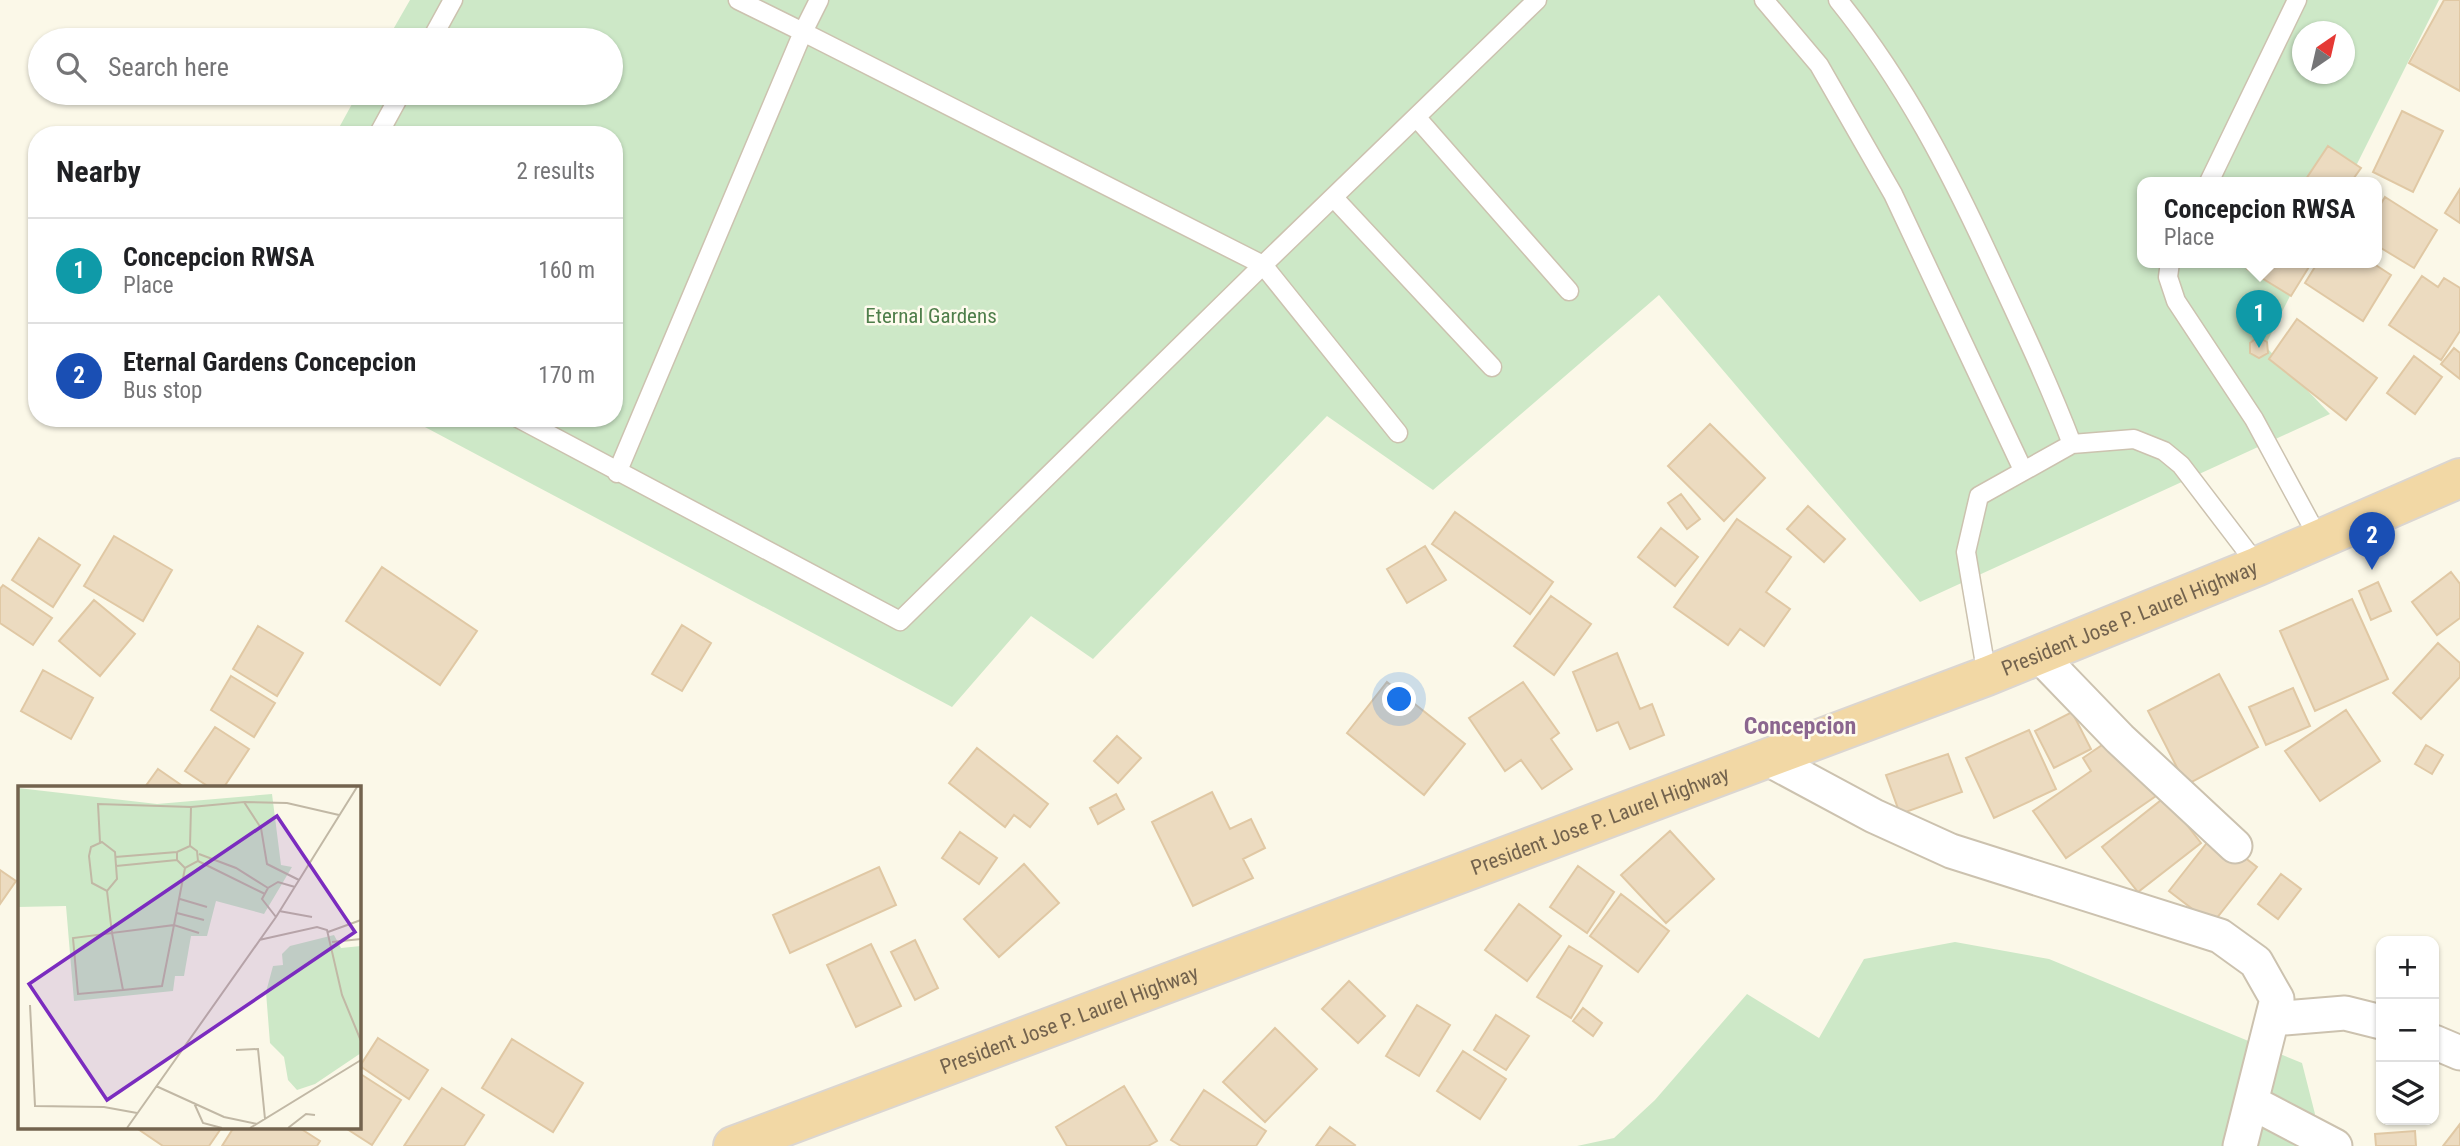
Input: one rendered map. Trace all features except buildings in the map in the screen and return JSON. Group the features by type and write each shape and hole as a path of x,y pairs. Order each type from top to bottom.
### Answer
{"highway":[{"name":"President Jose P. Laurel Highway","path":"733,1146 1987,676 2258,566 2460,478"}],"street":[{"path":"2038,654 2120,739 2235,846"},
{"path":"1768,759 1874,816 1951,851 2220,936 2256,962 2277,999 2253,1103 2240,1146"},
{"path":"2272,1019 2346,1013 2376,1021"},
{"path":"2439,1044 2460,1052"},
{"path":"2253,1103 2335,1146"}],"lane":[{"path":"438,28 453,0"},
{"path":"738,0 1264,265 1398,433"},
{"path":"617,473 803,32 819,0"},
{"path":"534,427 900,621 1537,0"},
{"path":"1764,0 1819,65 1893,194 2023,470"},
{"path":"1838,0 1869,38 1944,160 2049,384 2072,444"},
{"path":"2211,177 2297,0"},
{"path":"383,126 394,105"},
{"path":"1417,118 1569,292"},
{"path":"1334,198 1492,367"},
{"path":"2169,268 2168,277 2176,301 2254,419 2319,539"},
{"path":"1987,676 1966,552 1979,496 2072,444 2134,439 2164,451 2181,466 2258,566"}],"green space":[{"name":"Eternal Gardens","path":"410,0 2439,0 2350,177 2137,177 2137,268 2304,268 2265,346 2330,414 1920,602 1659,295 1433,490 1327,416 1093,659 1031,616 952,707 425,427 623,427 623,126 340,126 351,105 623,105 623,28 394,28"},
{"path":"1955,942 2049,959 2302,1063 2315,1114 2302,1146 1577,1146 1614,1138 1655,1100 1747,994 1819,1038 1864,959"}],"place":[{"name":"Concepcion RWSA","path":"2259,348"},
{"name":"Eternal Gardens Concepcion","path":"2372,570"}],"district":[{"name":"Concepcion","path":"1800,726"}]}
